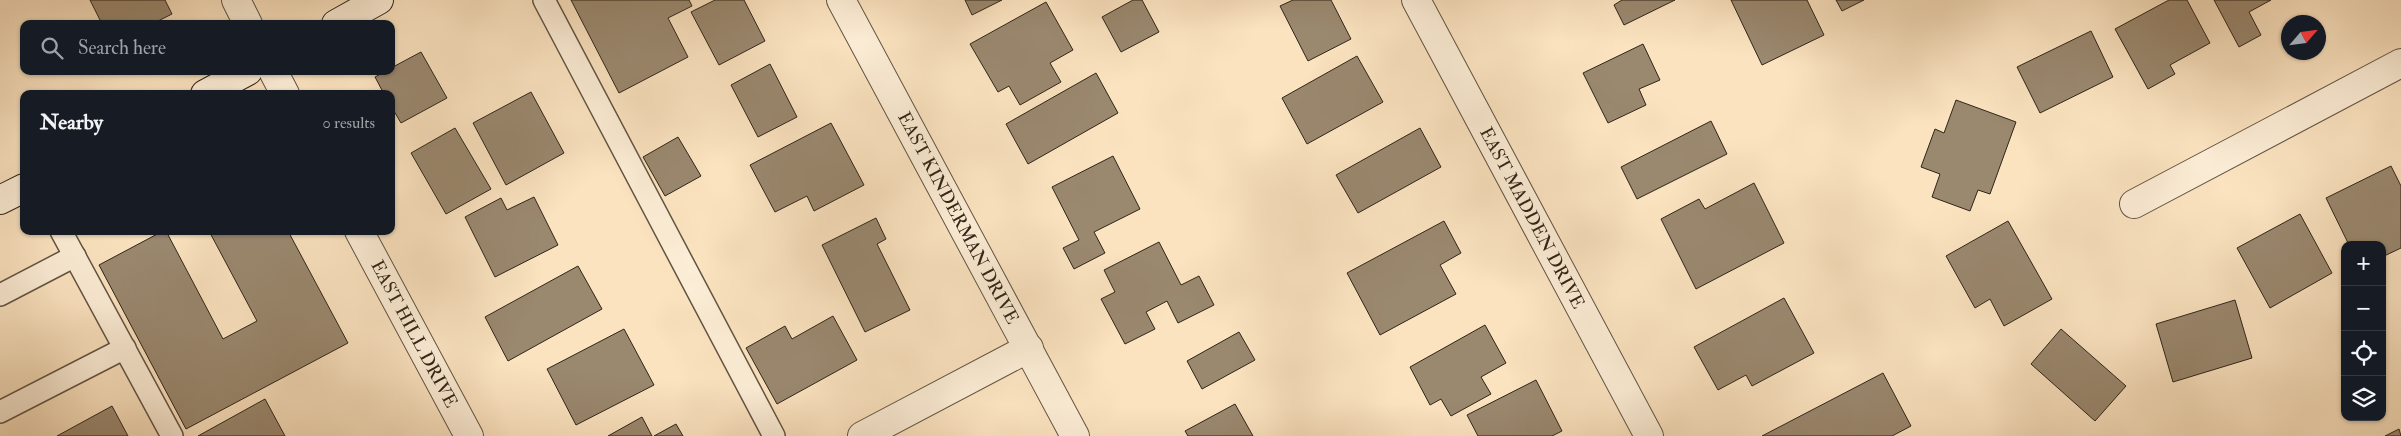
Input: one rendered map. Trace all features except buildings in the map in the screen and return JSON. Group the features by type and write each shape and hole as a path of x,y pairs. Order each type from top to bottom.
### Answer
{"street":[{"path":"236,0 246,20"},
{"path":"343,20 380,0"},
{"name":"EAST KINDERMAN DRIVE","path":"841,0 1075,436"},
{"name":"EAST MADDEN DRIVE","path":"1417,0 1649,436"},
{"path":"2134,204 2401,63"},
{"path":"212,90 240,75"},
{"path":"275,75 283,90"},
{"path":"0,200 20,190"},
{"name":"EAST HILL DRIVE","path":"361,235 469,436"},
{"path":"862,436 1029,348"}],"lane":[{"path":"544,0 774,436"},
{"path":"63,235 172,436"},
{"path":"0,296 75,256"},
{"path":"0,412 125,348"}]}
